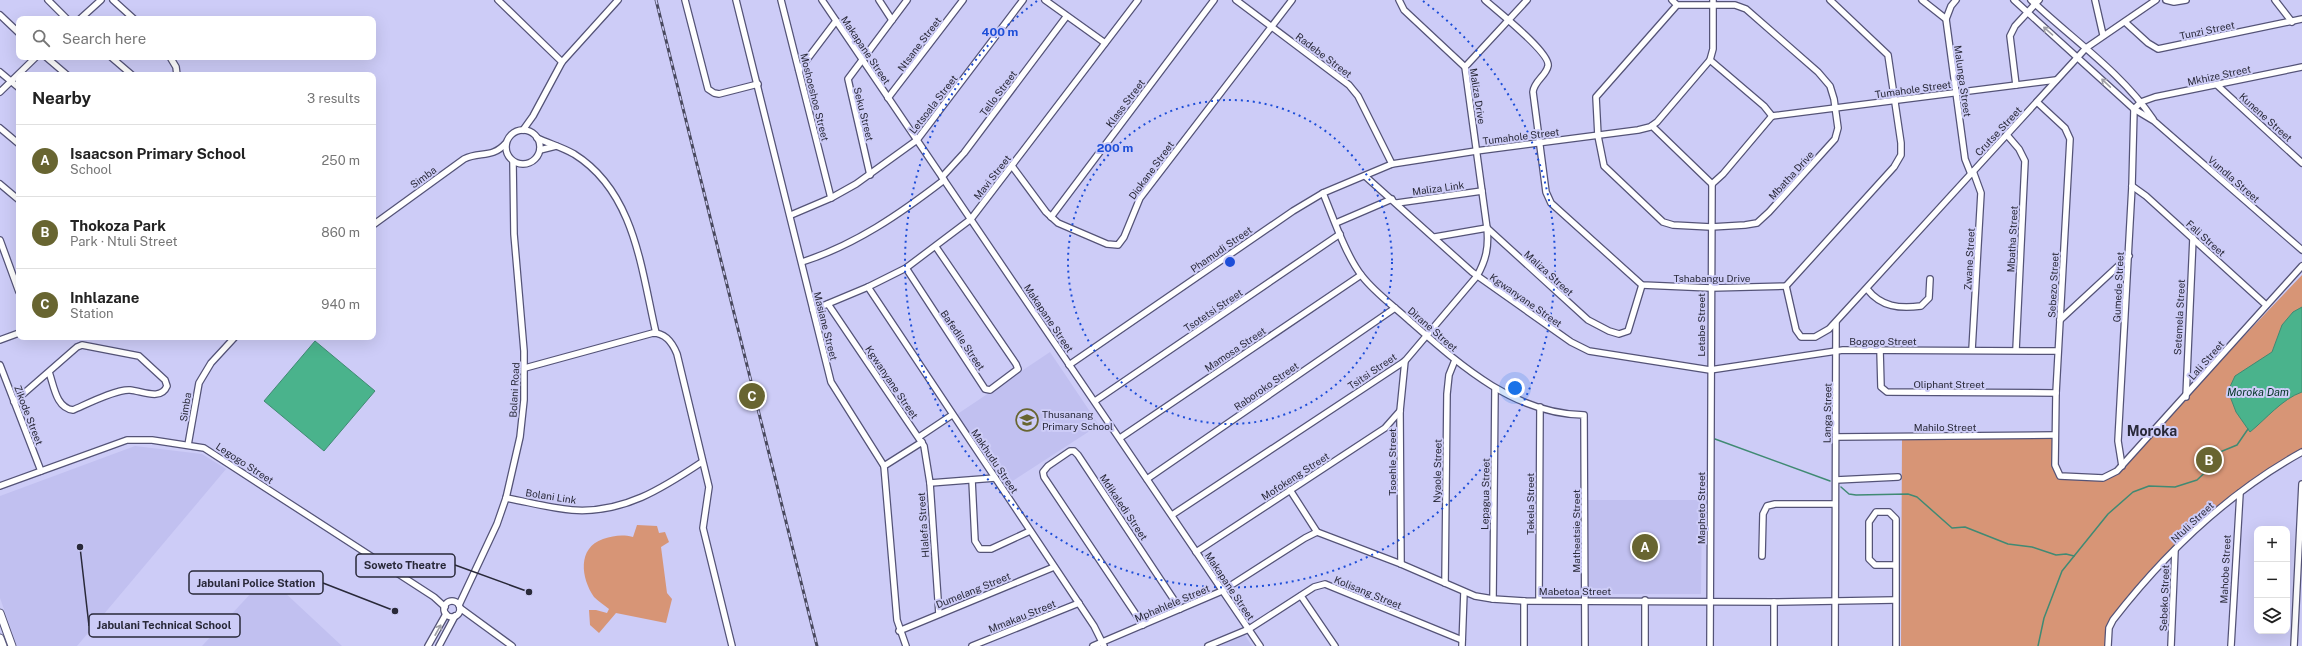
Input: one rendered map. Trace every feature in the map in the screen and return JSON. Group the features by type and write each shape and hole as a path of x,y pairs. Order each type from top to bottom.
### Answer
{"main road":[{"path":"0,613 12,646"},
{"path":"0,638 3,646"}],"street":[{"path":"48,0 64,16"},
{"path":"83,16 101,0"},
{"path":"113,0 131,16"},
{"path":"498,0 562,62"},
{"path":"523,130 533,116 562,62 618,0"},
{"path":"685,0 708,89 714,94 719,94 758,84"},
{"name":"Masiane Street","path":"736,0 833,387 884,466 899,631 906,646"},
{"name":"Moshoeshoe Street","path":"781,0 831,198"},
{"name":"Makapane Street","path":"822,0 1260,646"},
{"path":"879,0 892,20"},
{"name":"Seku Street","path":"870,175 848,83 849,77 907,0"},
{"name":"Ntsane Street","path":"888,98 963,0"},
{"name":"Letsoala Street","path":"791,215 831,198 870,175 917,140 1023,0"},
{"path":"1045,0 1066,16 1078,22 1105,43"},
{"name":"Mavi Street","path":"814,310 868,287 906,268 971,219 1138,0"},
{"name":"Klass Street","path":"1051,217 1214,0"},
{"name":"Radebe Street","path":"1236,0 1354,91 1392,164"},
{"name":"Diokane Street","path":"1012,166 1051,217 1065,227 1115,246 1120,243 1140,198 1292,0"},
{"name":"Maliza Drive","path":"1399,0 1404,10 1466,67 1476,151"},
{"path":"1485,0 1543,52 1549,63 1548,68 1536,83 1533,92 1538,144 1546,192 1551,202 1642,285"},
{"path":"1466,67 1527,0"},
{"path":"1672,0 1677,5"},
{"path":"1786,286 1898,161 1901,150 1888,55 1830,0"},
{"path":"1922,0 1946,19 1951,6 1956,0"},
{"name":"Vundla Street","path":"2014,0 2027,13 2078,56 2134,109 2154,121 2302,250"},
{"path":"2095,0 2103,35"},
{"name":"Crutse Street","path":"1786,286 1796,330 1800,337 1815,337 1836,323 2078,56 2103,35 2125,22 2156,0"},
{"path":"2166,0 2174,2 2186,0"},
{"path":"2275,0 2292,22"},
{"path":"2016,85 2010,36 2015,26 2027,13 2035,1"},
{"name":"Vundla Street","path":"2035,1 2141,102 2154,121"},
{"path":"1710,60 1764,106 1772,116 1712,184 1652,126 1710,60 1713,49 1713,2"},
{"name":"Mbatha Drive","path":"1713,2 1741,6 1752,13 1824,79 1832,92 1838,128 1835,139 1769,212 1757,223 1751,225 1711,227 1668,224 1658,218 1607,170 1603,161 1598,136 1595,100 1598,94 1677,5 1713,2"},
{"path":"0,15 16,30"},
{"name":"Tello Street","path":"802,262 865,235 901,212 943,179 1066,16"},
{"name":"Malunga Street","path":"1946,19 1965,158 1972,173"},
{"name":"Tunzi Street","path":"2125,22 2148,43 2158,49 2302,19"},
{"path":"799,70 836,21"},
{"path":"19,72 33,60"},
{"path":"50,60 64,72"},
{"path":"114,60 128,72"},
{"path":"171,60 177,72"},
{"name":"Mkhize Street","path":"2141,102 2155,97 2302,67"},
{"path":"0,72 16,85"},
{"path":"0,92 16,75"},
{"name":"Tumahole Street","path":"1772,116 2056,80"},
{"name":"Kunene Street","path":"2217,85 2302,163"},
{"name":"Sebezo Street","path":"2037,102 2065,128 2070,139 2058,351 2055,435 2055,469 2058,475 2063,477"},
{"path":"2134,109 2141,102"},
{"name":"Gumede Street","path":"2122,466 2118,441 2129,256 2134,109"},
{"path":"488,154 523,165 534,160 540,150 537,138 533,133 531,123 533,116"},
{"name":"Tumahole Street","path":"1392,164 1476,151 1642,130 1652,126"},
{"path":"0,128 16,141"},
{"path":"488,154 496,152 506,143 511,134 523,130 533,133"},
{"name":"Mbatha Street","path":"2007,135 2023,154 2025,161 2016,350"},
{"path":"537,138 574,154 594,169 610,188 624,210 632,234 656,333"},
{"path":"506,143 506,150 511,160"},
{"path":"540,150 556,146"},
{"path":"1435,238 1488,228 1476,151"},
{"name":"Simba","path":"376,223 464,159 488,154"},
{"name":"Bolani Road","path":"446,610 456,604 467,588 488,546 506,498 520,437 525,368 522,307 514,234 515,183 511,160"},
{"name":"Phamudi Street","path":"1069,365 1293,211 1323,193 1392,164"},
{"name":"Bolani Road","path":"515,183 523,165"},
{"name":"Zwane Street","path":"1972,173 1980,189 1981,200 1972,350"},
{"name":"Kgwanyane Street","path":"1365,176 1476,276 1583,349 1710,370"},
{"path":"0,184 16,197"},
{"name":"Letabe Street","path":"1710,370 1712,184"},
{"name":"Fali Street","path":"2132,186 2146,196 2266,304"},
{"name":"Maliza Link","path":"1336,223 1394,201 1482,191"},
{"name":"Dirane Street","path":"1323,193 1340,234 1361,275 1395,308 1455,360 1495,389 1540,408 1566,414 1584,415"},
{"name":"Maliza Street","path":"1488,228 1582,315 1609,331 1619,334 1628,331 1642,285"},
{"name":"Tsitsi Street","path":"1172,515 1405,361 1476,276 1487,253 1488,228"},
{"name":"Tsotetsi Street","path":"1095,401 1340,234"},
{"name":"Setemela Street","path":"2186,397 2193,238"},
{"path":"0,240 16,284"},
{"name":"Bafedile Street","path":"906,268 985,389 988,391 992,389 1017,371 1016,364 936,246"},
{"path":"2060,320 2129,256"},
{"name":"Lali Street","path":"2063,477 2103,478 2113,474 2186,397 2266,304 2302,266"},
{"name":"Mamosa Street","path":"1120,438 1361,275"},
{"path":"1867,289 1877,300 1886,305 1921,306 1929,298 1930,279"},
{"name":"Tshabangu Drive","path":"1642,285 1711,288 1786,286"},
{"name":"Makhudu Street","path":"868,287 952,415 1079,603 1103,644"},
{"name":"Kgwanyane Street","path":"828,304 921,440"},
{"name":"Raboroko Street","path":"1147,478 1395,308"},
{"name":"Langa Street","path":"1835,646 1836,323"},
{"path":"525,368 656,333 668,339 677,354 710,491 703,528 732,646"},
{"path":"0,340 16,334"},
{"name":"Simba","path":"188,445 199,383 211,363 232,340"},
{"path":"14,402 77,347 84,345 139,356 165,380 167,386 164,392 158,394 126,390 73,410 67,409 60,403 49,372"},
{"name":"Bogogo Street","path":"1710,370 1837,350 2058,351"},
{"name":"Oliphant Street","path":"1880,350 1881,387 1887,392 2056,393"},
{"name":"Nyaole Street","path":"1445,583 1447,394 1449,375 1455,360"},
{"name":"Tsoehle Street","path":"1402,564 1400,411 1405,361"},
{"name":"Zikode Street","path":"0,365 41,471"},
{"name":"Mapheto Street","path":"1710,370 1710,646"},
{"name":"Lepagua Street","path":"1493,599 1495,389"},
{"name":"Tekela Street","path":"1539,600 1540,408"},
{"name":"Mofokeng Street","path":"1196,552 1385,428 1400,411"},
{"path":"884,466 921,440 952,415"},
{"name":"Matheatsie Street","path":"1584,415 1585,646"},
{"name":"Mahilo Street","path":"1836,437 2055,435"},
{"name":"Legogo Street","path":"0,486 127,440 142,439 204,448 214,453 434,597 446,610 456,615 474,620"},
{"name":"Hlalefa Street","path":"921,440 926,452 930,483 939,614"},
{"name":"Mdikaledi Street","path":"1143,624 1043,474 1048,466 1067,453 1072,451 1078,455 1180,609"},
{"name":"Ntuli Street","path":"2108,646 2111,624 2193,531 2240,493 2302,452"},
{"name":"Bolani Link","path":"506,498 573,510 608,508 630,502 658,490 702,462"},
{"path":"930,483 996,478"},
{"path":"1836,480 1898,478"},
{"path":"972,480 975,541 980,548 991,549 1030,531"},
{"path":"2294,646 2302,484"},
{"path":"1290,490 1317,532"},
{"name":"Mahobe Street","path":"2230,646 2240,493"},
{"path":"1762,556 1763,514 1767,506 1775,504 1835,504"},
{"path":"1895,565 1875,565 1869,559 1869,522 1876,512 1889,512 1896,519 1896,646"},
{"name":"Mabetoa Street","path":"1317,532 1402,564 1464,592 1493,599 1524,601 1710,600 1774,602 1895,600"},
{"name":"Mphahlele Street","path":"1093,646 1103,644 1143,624 1222,591 1305,538 1317,532"},
{"name":"Sebeko Street","path":"2171,646 2175,550"},
{"name":"Dumelang Street","path":"899,631 1054,567"},
{"name":"Kolisang Street","path":"1208,646 1249,630 1320,585 1331,585 1462,640"},
{"path":"1462,646 1464,592"},
{"path":"1301,596 1335,646"},
{"name":"Legogo Street","path":"434,597 456,604 474,620 512,646"},
{"path":"1645,600 1645,646"},
{"path":"1524,601 1524,646"},
{"path":"1774,602 1774,646"},
{"name":"Mmakau Street","path":"972,646 1079,603"},
{"path":"440,646 456,615 456,604"},
{"path":"428,646 446,610"}],"shaded area":[{"path":"2302,275 2302,452 2256,483 2196,531 2116,617 2110,634 2109,646 1901,646 1902,436 2053,437 2058,475 2109,478"},
{"name":"Thusanang Primary School","path":"1050,352 1099,425 1005,486 956,415"},
{"path":"135,446 202,454 226,469 77,646 17,646 0,598 0,496"},
{"path":"1587,500 1702,500 1701,594 1589,594"},
{"path":"637,525 657,526 659,533 665,532 669,542 661,547 667,593 672,599 666,623 616,613 599,633 590,625 589,610 607,613 609,609 594,597 586,581 584,573 585,556 595,543 603,539 618,536 633,537"},
{"path":"267,576 342,646 202,646"},
{"path":"1243,632 1252,646 1208,646"}],"water":[{"name":"Moroka Dam","path":"2302,307 2302,392 2281,404 2250,432 2236,412 2228,391 2235,376 2272,352 2282,325 2293,312"},
{"path":"315,341 375,391 324,451 264,401"}],"waterway":[{"path":"2038,646 2044,618 2062,571 2108,514 2133,492 2149,486 2175,487 2197,480 2217,461 2220,452 2237,445 2248,429"},
{"path":"1715,439 1830,481"},
{"path":"1841,487 1849,494 1856,495 1908,494 1917,497 1952,528 1965,527 2008,544 2032,547 2056,555 2066,554 2074,556"}],"railway":[{"path":"656,0 817,646"}],"place":[{"name":"Inhlazane","path":"752,396"},
{"name":"Thusanang Primary School","path":"1027,420"},
{"name":"Thokoza Park","path":"2209,460"},
{"name":"Jabulani Technical School","path":"80,547"},
{"name":"Isaacson Primary School","path":"1645,547"},
{"name":"Soweto Theatre","path":"529,592"},
{"name":"Jabulani Police Station","path":"395,611"}],"district":[{"name":"Moroka","path":"2152,431"}]}
